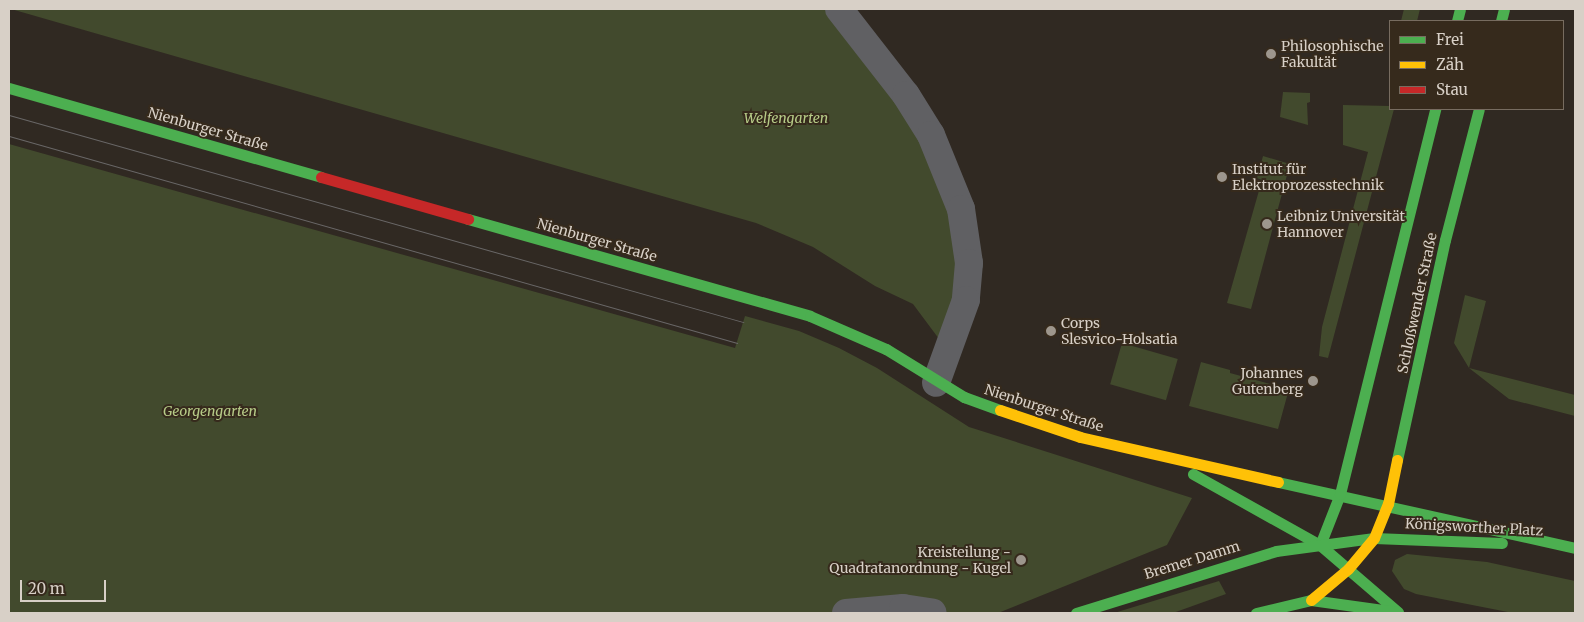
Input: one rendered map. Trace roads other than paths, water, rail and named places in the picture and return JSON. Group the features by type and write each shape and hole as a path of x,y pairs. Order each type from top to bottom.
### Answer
{"main road":[{"name":"Nienburger Straße","path":"9,88 810,316 886,350 936,383 1014,417 1162,458 1340,494"},
{"name":"Schloßwender Straße","path":"1340,494 1435,110"},
{"name":"Schloßwender Straße","path":"1388,504 1445,240 1478,110"},
{"name":"Nienburger Straße","path":"1162,458 1320,545"},
{"name":"Königsworther Platz","path":"1340,494 1574,547"},
{"path":"1340,494 1320,545 1402,613"},
{"name":"Königsworther Platz","path":"1311,600 1348,569 1374,538 1388,504"},
{"name":"Königsworther Platz","path":"1320,545 1374,538 1574,547"},
{"name":"Bremer Damm","path":"1076,613 1276,551 1320,545"},
{"path":"1256,613 1311,600 1402,613"}],"street":[{"path":"839,9 906,95 931,135 961,209 969,263 966,300 936,383"},
{"path":"846,613 903,608 933,613"}],"tram line":[{"path":"9,115 743,322"},
{"path":"9,136 737,343"}],"place":[{"name":"Philosophische Fakultät","path":"1271,54"},
{"name":"Institut für Elektroprozesstechnik","path":"1222,177"},
{"name":"Leibniz Universität Hannover","path":"1267,224"},
{"name":"Corps Slesvico-Holsatia","path":"1051,331"},
{"name":"Johannes Gutenberg","path":"1313,381"},
{"name":"Kreisteilung - Quadratanordnung - Kugel","path":"1021,560"}],"park label":[{"name":"Welfengarten","path":"786,118"},
{"name":"Georgengarten","path":"210,411"}]}
